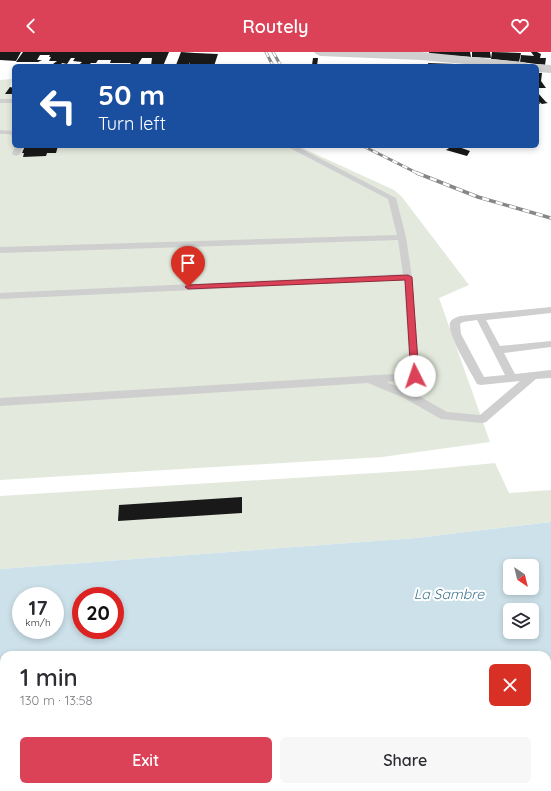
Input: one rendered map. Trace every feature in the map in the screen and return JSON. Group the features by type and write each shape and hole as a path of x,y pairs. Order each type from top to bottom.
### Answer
{"street":[{"path":"320,52 421,56 503,64"},
{"path":"539,68 551,69"}],"lane":[{"path":"0,101 12,101"},
{"path":"0,132 12,133"},
{"path":"16,154 18,148"},
{"path":"0,402 415,376 408,277 402,237 392,198 294,148"},
{"path":"0,250 402,237"},
{"path":"0,296 408,277"},
{"path":"551,310 460,319 455,323 456,334 481,381 551,374"},
{"path":"480,317 512,378"},
{"path":"497,350 551,344"},
{"path":"370,379 408,395 445,416 482,419 532,376"}],"shaded area":[{"path":"12,79 10,88 12,88 12,148 302,148 394,190 402,197 469,285 439,298 490,442 382,457 0,480 0,80"},
{"path":"495,463 509,493 551,490 551,522 416,538 0,569 0,496 423,470"}],"water":[{"name":"La Sambre","path":"551,522 551,651 0,651 0,569 416,538"}],"building":[{"path":"0,52 21,52 16,61 0,60"},
{"path":"23,52 169,52 164,64 151,64 152,58 142,58 138,64 110,63 111,60 98,60 96,63 80,64 82,62 73,61 75,58 71,58 67,64 53,64 57,61 49,61 51,57 49,57 50,55 40,55 37,60 42,60 38,62 16,62"},
{"path":"181,52 218,54 215,64 190,64 190,62 190,64 176,64"},
{"path":"429,52 470,52 471,57 429,54"},
{"path":"472,52 490,52 491,58 472,57"},
{"path":"492,52 521,53 519,62 491,59"},
{"path":"531,52 541,54 540,58 546,58 545,65 520,62 521,55 534,56"},
{"path":"313,58 318,58 317,64 312,64"},
{"path":"428,63 455,64 428,64"},
{"path":"539,73 542,73 541,81 546,88 539,88"},
{"path":"10,87 12,88 12,94 5,94"},
{"path":"539,94 548,103 542,104 539,102"},
{"path":"24,148 57,148 56,153 47,153 46,156 23,157 24,153 22,153"},
{"path":"449,148 462,148 470,151 467,156 446,150"},
{"path":"242,497 242,513 118,521 119,505"}],"railway":[{"path":"266,52 272,64"},
{"path":"273,52 280,64"},
{"path":"367,148 417,173"},
{"path":"417,173 478,197 551,218"}],"route":[{"path":"188,287 408,277 415,376"}]}
